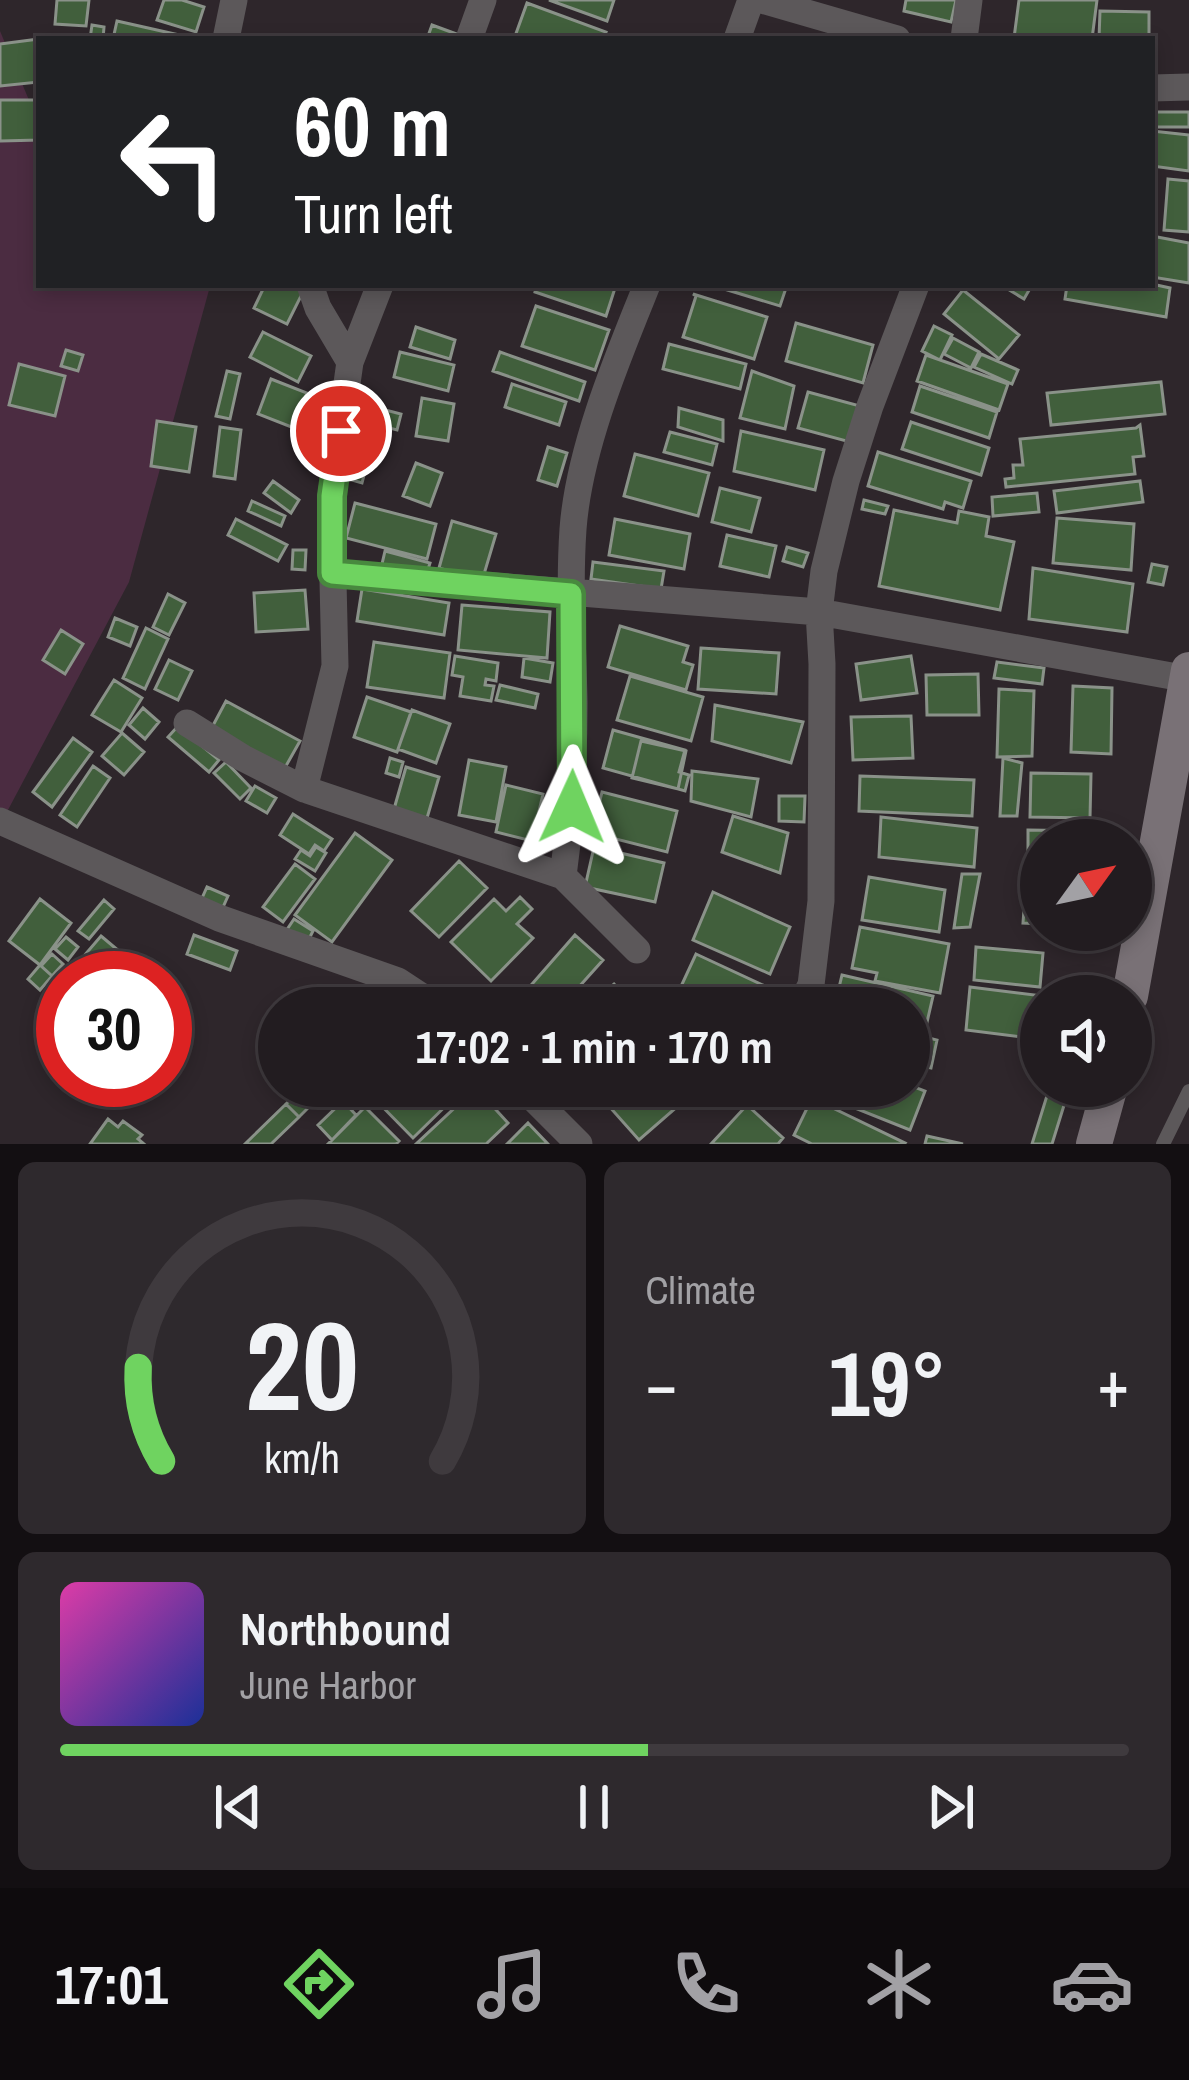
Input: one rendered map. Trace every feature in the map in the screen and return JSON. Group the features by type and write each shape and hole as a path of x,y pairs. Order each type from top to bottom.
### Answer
{"main road":[{"path":"1134,975 1188,675"},
{"path":"1094,1144 1104,1107"}],"street":[{"path":"227,36 234,0"},
{"path":"470,36 483,0"},
{"path":"738,36 751,0"},
{"path":"762,0 887,36"},
{"path":"964,36 969,0"},
{"path":"1155,88 1189,87"},
{"path":"311,288 350,362"},
{"path":"304,789 335,667 332,496 350,362 379,288"},
{"path":"563,876 572,807 573,524 610,377 645,288"},
{"path":"810,987 820,901 819,612 824,571 870,406 915,288"},
{"path":"332,573 819,612 1188,675"},
{"path":"187,723 304,789 563,876 637,950"},
{"path":"0,821 219,918 407,987"},
{"path":"542,1107 579,1144"}],"lane":[{"path":"1163,1144 1189,1091"}],"shaded area":[{"path":"0,31 36,117 36,288 209,290 129,582 0,825"}],"building":[{"path":"57,0 89,0 86,26 55,24"},
{"path":"164,0 204,7 196,32 157,20"},
{"path":"549,0 614,0 607,21"},
{"path":"906,0 956,0 951,22 904,11"},
{"path":"1019,0 1097,0 1092,36 1014,36"},
{"path":"527,3 606,32 604,36 515,36"},
{"path":"1100,11 1149,12 1149,36 1099,36"},
{"path":"117,21 184,36 114,36"},
{"path":"92,25 104,27 103,36 90,36"},
{"path":"432,25 462,36 428,36"},
{"path":"36,39 36,82 0,86 0,44"},
{"path":"0,100 36,100 36,140 0,141"},
{"path":"1155,112 1189,112 1189,127 1155,127"},
{"path":"1155,131 1189,135 1189,171 1155,166"},
{"path":"1168,179 1189,181 1189,232 1164,230"},
{"path":"1155,237 1189,243 1189,283 1155,277"},
{"path":"264,288 304,290 287,324 254,308"},
{"path":"536,288 615,288 606,316 535,292"},
{"path":"721,288 786,288 780,306"},
{"path":"1006,288 1030,288 1024,299"},
{"path":"1067,288 1170,288 1166,317 1065,299"},
{"path":"963,290 1019,335 999,359 944,314"},
{"path":"693,294 767,317 754,359 683,337"},
{"path":"536,306 609,330 595,370 522,346"},
{"path":"796,323 873,345 863,383 786,361"},
{"path":"934,326 952,335 940,360 922,351"},
{"path":"416,327 455,340 450,359 410,347"},
{"path":"263,332 311,356 298,382 250,357"},
{"path":"953,338 979,352 971,368 944,354"},
{"path":"669,344 746,364 740,389 663,369"},
{"path":"66,350 83,355 78,371 61,366"},
{"path":"400,352 454,365 448,391 394,377"},
{"path":"500,352 585,382 579,401 493,371"},
{"path":"981,354 1018,370 1012,384 974,367"},
{"path":"926,355 1008,384 999,410 917,381"},
{"path":"19,364 65,376 55,416 9,405"},
{"path":"227,371 240,374 230,419 216,416"},
{"path":"752,371 794,386 785,429 740,418"},
{"path":"271,379 307,393 294,428 258,414"},
{"path":"1161,382 1165,414 1051,425 1047,393"},
{"path":"512,384 566,402 559,425 505,407"},
{"path":"920,386 997,412 989,438 912,412"},
{"path":"808,392 860,406 850,442 798,428"},
{"path":"422,398 454,404 448,441 416,436"},
{"path":"374,407 401,414 397,430 369,423"},
{"path":"679,408 723,420 723,441 678,427"},
{"path":"157,421 196,427 189,472 151,466"},
{"path":"911,422 989,448 981,475 902,449"},
{"path":"1140,425 1144,456 1133,457 1135,474 1006,487 1005,479 1014,478 1013,465 1023,465 1020,439"},
{"path":"220,427 241,430 235,479 214,476"},
{"path":"741,431 824,450 815,490 734,471"},
{"path":"670,432 717,444 712,465 664,452"},
{"path":"548,447 567,453 557,486 538,480"},
{"path":"878,452 971,481 963,508 945,502 943,509 868,486"},
{"path":"635,454 709,473 698,516 624,496"},
{"path":"354,460 367,464 362,483 348,479"},
{"path":"416,463 442,473 430,506 403,496"},
{"path":"273,481 299,500 291,513 264,493"},
{"path":"1140,481 1143,502 1057,513 1054,491"},
{"path":"720,488 760,498 751,532 712,522"},
{"path":"1037,493 1039,512 993,516 992,497"},
{"path":"864,500 888,506 885,514 862,509"},
{"path":"252,501 285,516 281,526 248,511"},
{"path":"355,503 436,524 427,559 346,538"},
{"path":"894,510 957,523 959,511 989,517 986,536 1014,542 1000,610 879,586"},
{"path":"1057,518 1134,524 1131,570 1053,563"},
{"path":"236,519 287,545 278,561 228,535"},
{"path":"615,519 690,534 684,569 609,555"},
{"path":"452,521 496,534 482,581 439,568"},
{"path":"727,535 776,546 769,577 720,566"},
{"path":"787,547 808,553 803,567 783,561"},
{"path":"293,550 306,550 305,570 292,569"},
{"path":"385,551 430,563 426,576 382,564"},
{"path":"593,562 664,571 661,589 591,579"},
{"path":"1152,564 1167,567 1163,585 1148,582"},
{"path":"1033,568 1133,584 1127,632 1029,619"},
{"path":"362,589 449,603 444,635 357,621"},
{"path":"305,590 308,629 256,632 254,593"},
{"path":"168,594 185,603 169,635 153,627"},
{"path":"462,605 550,612 547,658 458,650"},
{"path":"115,618 137,627 130,646 108,637"},
{"path":"620,626 688,646 683,662 693,665 686,690 608,667"},
{"path":"146,628 168,639 145,689 123,678"},
{"path":"61,630 83,644 65,674 43,660"},
{"path":"374,642 450,653 444,698 367,687"},
{"path":"701,648 779,653 776,694 698,689"},
{"path":"455,656 498,663 496,681 486,679 485,685 494,686 491,701 460,696 463,677 452,675"},
{"path":"911,656 917,693 861,700 856,664"},
{"path":"524,658 553,663 550,682 522,677"},
{"path":"169,660 192,671 178,700 155,689"},
{"path":"997,662 1044,668 1042,684 994,678"},
{"path":"978,674 979,715 927,715 926,675"},
{"path":"630,676 703,697 691,741 617,720"},
{"path":"114,680 142,698 121,732 92,715"},
{"path":"500,685 538,694 535,708 496,700"},
{"path":"1073,686 1112,688 1111,754 1071,752"},
{"path":"999,689 1034,691 1032,756 997,757"},
{"path":"367,697 411,712 397,752 354,737"},
{"path":"226,701 300,741 282,773 209,733"},
{"path":"715,705 803,722 791,763 712,741"},
{"path":"143,708 159,722 145,739 129,725"},
{"path":"412,710 450,724 436,763 398,749"},
{"path":"911,716 913,758 853,760 851,717"},
{"path":"178,726 219,760 209,772 168,737"},
{"path":"613,730 685,750 679,772 689,775 685,791 603,768"},
{"path":"122,733 144,752 124,775 102,756"},
{"path":"73,738 92,752 52,807 33,792"},
{"path":"641,741 686,751 678,789 632,778"},
{"path":"390,758 403,762 399,777 386,773"},
{"path":"1003,758 1022,763 1017,816 1000,816"},
{"path":"469,760 506,767 496,822 459,815"},
{"path":"226,762 251,788 240,799 214,773"},
{"path":"93,766 110,778 77,827 60,815"},
{"path":"406,767 439,777 425,825 392,816"},
{"path":"692,771 758,779 751,817 691,801"},
{"path":"1031,773 1091,774 1090,818 1030,817"},
{"path":"860,776 974,780 972,816 859,811"},
{"path":"506,785 543,794 532,841 496,832"},
{"path":"255,786 276,798 267,813 246,801"},
{"path":"602,792 677,811 667,852 592,833"},
{"path":"779,796 805,796 804,822 779,821"},
{"path":"293,814 332,839 324,851 315,845 309,854 280,835"},
{"path":"733,816 788,833 780,873 722,852"},
{"path":"881,817 977,828 974,867 879,857"},
{"path":"355,833 392,860 332,942 295,915"},
{"path":"316,847 326,853 315,871 295,859 301,850 310,856"},
{"path":"594,847 664,863 655,902 585,887"},
{"path":"459,861 487,888 439,937 411,911"},
{"path":"295,864 315,879 283,922 263,907"},
{"path":"962,874 980,874 970,927 954,928"},
{"path":"869,877 945,890 939,932 862,920"},
{"path":"207,887 228,896 219,916 198,907"},
{"path":"713,892 790,927 770,974 693,940"},
{"path":"520,897 532,909 517,924 533,938 491,981 451,942 494,899 506,911"},
{"path":"40,899 71,923 50,951 36,951 36,962 9,941"},
{"path":"104,900 114,909 89,939 78,931"},
{"path":"294,919 313,931 307,943 286,931"},
{"path":"860,927 949,944 940,993 930,987 875,981 877,973 852,968"},
{"path":"194,935 237,951 230,970 188,951"},
{"path":"575,935 603,960 579,987 529,987"},
{"path":"101,936 119,951 88,951"},
{"path":"66,937 78,947 75,951 55,949"},
{"path":"976,947 1043,953 1041,975 1020,975 1020,985 974,980"},
{"path":"696,954 767,987 681,987"},
{"path":"842,975 894,987 839,987"},
{"path":"970,987 1020,993 1020,1037 966,1030"},
{"path":"930,1038 937,1040 930,1068"},
{"path":"283,1107 299,1117 271,1144 245,1144"},
{"path":"289,1107 309,1107 299,1117"},
{"path":"337,1107 349,1107 356,1115 332,1140 318,1125"},
{"path":"365,1107 399,1141 396,1144 328,1144"},
{"path":"383,1107 445,1107 413,1138"},
{"path":"456,1107 493,1107 508,1123 486,1144 416,1144"},
{"path":"610,1107 677,1107 639,1140"},
{"path":"745,1107 783,1138 778,1144 711,1144"},
{"path":"808,1107 831,1107 905,1143 812,1144 794,1135"},
{"path":"852,1107 919,1107 910,1130"},
{"path":"1043,1107 1063,1107 1052,1144 1032,1144"},
{"path":"108,1119 118,1127 123,1121 142,1135 138,1139 144,1144 90,1144"},
{"path":"528,1123 548,1144 507,1144"},
{"path":"927,1136 963,1144 925,1144"}],"route":[{"path":"341,431 332,496 332,573 571,594 572,807"}]}
